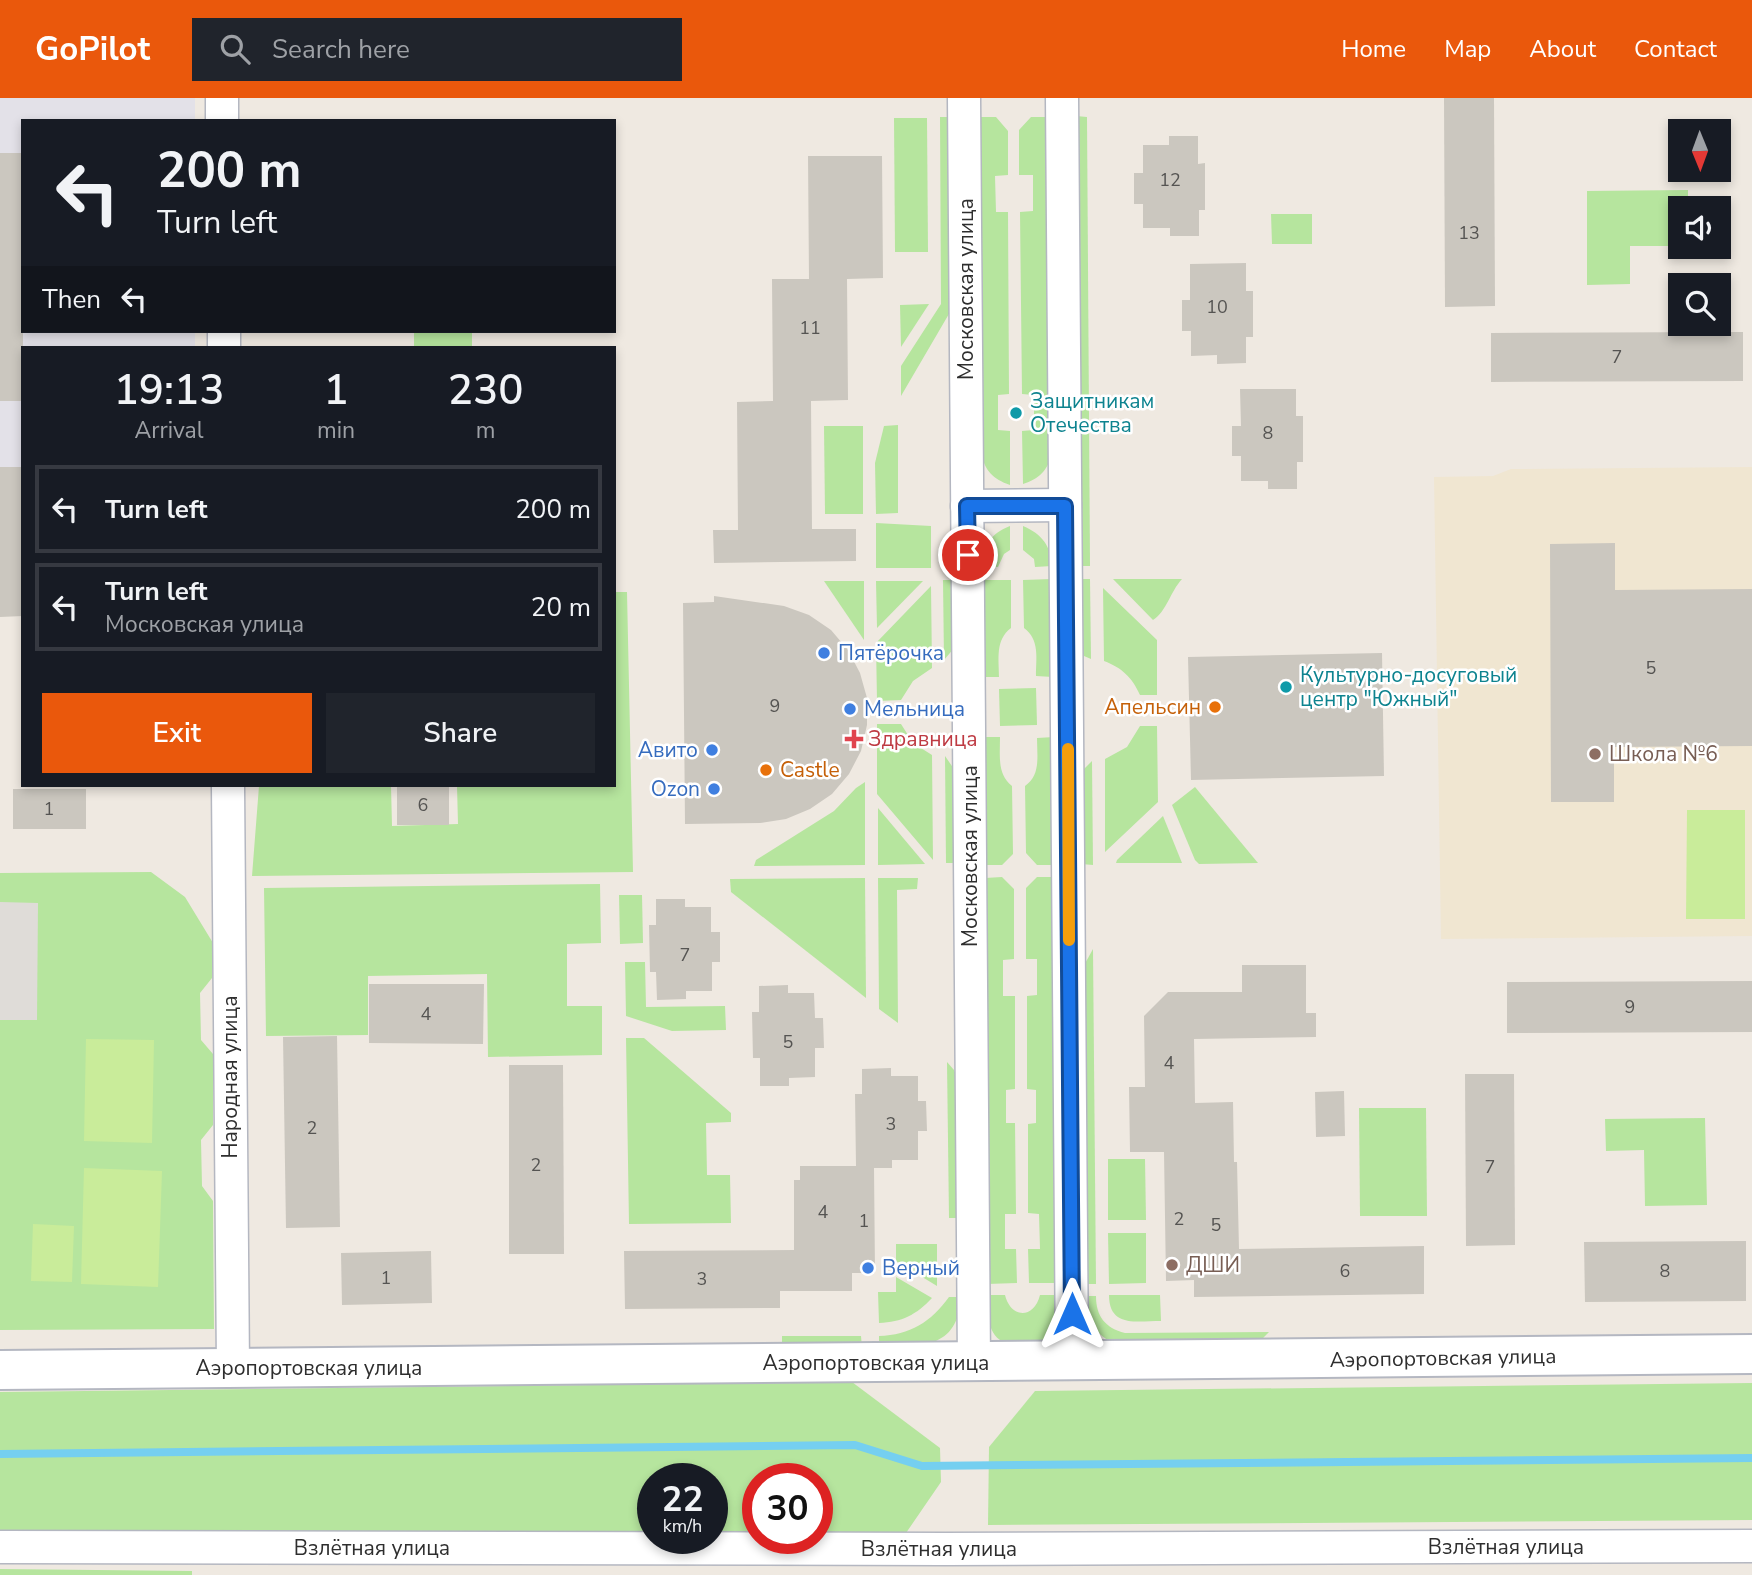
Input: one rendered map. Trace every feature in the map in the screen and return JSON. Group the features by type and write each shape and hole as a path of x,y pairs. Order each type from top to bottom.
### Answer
{"street":[{"path":"222,98 222,119"},
{"name":"Московская улица","path":"964,98 974,1363"},
{"path":"1062,98 1072,1362"},
{"path":"967,506 1065,506"},
{"name":"Народная улица","path":"228,787 233,1368"},
{"name":"Аэропортовская улица","path":"0,1370 1752,1354"},
{"name":"Взлётная улица","path":"0,1547 978,1562 1752,1546"}],"shaded area":[{"path":"0,98 195,98 195,119 21,119 21,333 195,333 195,346 21,346 21,591 0,591"},
{"name":"Школа №6","path":"1752,467 1752,936 1441,939 1434,477 1493,476 1511,469"},
{"path":"0,902 38,903 37,1020 0,1020"}],"green space":[{"path":"1076,116 1087,117 1090,566 1079,566"},
{"path":"940,117 951,117 953,307 901,396 901,366 941,304"},
{"path":"978,117 996,117 1008,131 1008,175 995,176 996,212 1008,212 1009,394 998,395 998,430 1010,431 1010,485 991,474 981,453"},
{"path":"1031,117 1050,117 1052,454 1042,474 1023,484 1022,431 1034,430 1034,395 1022,394 1020,212 1033,211 1033,175 1019,175 1019,130"},
{"path":"894,118 927,118 928,252 895,252"},
{"path":"1688,190 1688,196 1668,196 1668,246 1630,246 1630,284 1587,285 1587,191"},
{"path":"1271,214 1312,214 1312,244 1272,244"},
{"path":"929,304 901,347 900,305"},
{"path":"414,333 472,333 472,346 414,346"},
{"path":"898,425 898,513 876,514 875,463 884,426"},
{"path":"824,426 863,426 863,514 825,514"},
{"path":"876,523 931,526 931,568 876,568"},
{"path":"1010,526 1010,550 1004,554 998,567 982,567 989,542"},
{"path":"1023,526 1044,542 1050,552 1052,566 1035,567 1034,559 1023,550"},
{"path":"1052,579 1053,677 1036,676 1035,644 1024,628 1023,580"},
{"path":"1079,579 1090,579 1091,659 1084,656 1080,646"},
{"path":"1113,579 1182,579 1162,612 1153,620"},
{"path":"943,580 955,580 955,647 944,660"},
{"path":"982,580 1011,580 1011,628 1000,644 999,677 983,677"},
{"path":"824,581 864,581 864,640"},
{"path":"876,581 923,581 877,628"},
{"path":"931,586 932,668 913,681 901,700 877,701 876,643"},
{"path":"1103,588 1157,640 1157,695 1140,695 1126,674 1104,661"},
{"path":"616,592 627,592 633,872 252,876 259,787 391,787 392,826 458,824 457,787 616,787"},
{"path":"1036,688 1037,725 1000,726 999,689"},
{"path":"877,724 901,724 913,743 932,755 933,860 877,794"},
{"path":"1140,726 1157,726 1158,802 1105,852 1105,759 1127,747"},
{"path":"984,737 1000,737 1002,770 1012,786 1013,854 1002,865 985,865"},
{"path":"1054,737 1055,865 1037,865 1026,853 1025,786 1036,771 1037,738"},
{"path":"945,756 956,772 957,863 946,863"},
{"path":"1092,761 1093,865 1081,864 1081,772"},
{"path":"865,782 865,865 754,866 756,860 834,811"},
{"path":"1195,787 1258,863 1199,864 1195,860 1172,805"},
{"path":"878,808 925,864 878,865"},
{"path":"1687,810 1745,810 1745,919 1686,919"},
{"path":"1163,816 1182,863 1116,863 1117,860"},
{"path":"151,872 185,897 213,943 212,978 200,993 201,1040 213,1054 213,1125 201,1140 202,1186 213,1201 214,1329 0,1330 0,873"},
{"path":"1002,877 1014,889 1014,959 1003,960 1003,996 1015,996 1015,1089 1006,1090 1006,1123 1015,1123 1016,1214 1005,1214 1005,1249 1016,1249 1017,1283 987,1284 985,878"},
{"path":"1037,877 1055,877 1058,1283 1029,1283 1028,1249 1040,1249 1039,1214 1028,1213 1028,1124 1036,1123 1036,1090 1027,1089 1027,996 1037,995 1037,959 1026,959 1026,888"},
{"path":"865,878 866,998 731,892 730,879"},
{"path":"878,878 918,878 917,889 897,890 898,1023 879,1009"},
{"path":"600,884 601,943 567,944 567,1006 602,1006 602,1055 488,1057 487,974 368,976 368,1035 266,1036 264,888"},
{"path":"619,895 642,895 643,943 620,944"},
{"path":"1093,949 1096,1284 1085,1284 1082,969"},
{"path":"625,962 645,962 646,1007 725,1006 726,1030 672,1031 626,1016"},
{"path":"626,1038 644,1038 731,1113 731,1122 706,1123 707,1175 730,1175 731,1223 629,1224"},
{"path":"86,1039 154,1040 152,1143 84,1141"},
{"path":"947,1062 959,1082 960,1218 949,1218"},
{"path":"1359,1108 1426,1108 1427,1216 1360,1216"},
{"path":"1705,1118 1707,1205 1645,1206 1644,1150 1606,1151 1605,1119"},
{"path":"1108,1159 1145,1159 1146,1220 1108,1220"},
{"path":"84,1168 162,1171 158,1287 81,1284"},
{"path":"33,1224 74,1226 72,1282 31,1281"},
{"path":"1108,1233 1146,1233 1146,1283 1109,1284"},
{"path":"896,1244 937,1244 937,1286 896,1261"},
{"path":"896,1277 932,1298 908,1316 879,1323 878,1292 896,1292"},
{"path":"987,1295 1005,1295 1012,1308 1023,1313 1033,1308 1040,1295 1058,1295 1056,1323 1051,1335 1036,1344 1010,1344 1000,1340 989,1323"},
{"path":"1109,1295 1160,1295 1161,1321 1119,1318 1110,1306"},
{"path":"1085,1296 1096,1296 1103,1320 1112,1328 1125,1333 1269,1332 1257,1344 1113,1343 1092,1324"},
{"path":"949,1297 961,1297 953,1327 945,1336 922,1345 879,1348 879,1336 900,1333 919,1325 935,1314"},
{"path":"782,1336 861,1336 862,1348 782,1348"},
{"path":"852,1382 940,1448 941,1482 906,1533 833,1533 833,1463 742,1463 742,1532 728,1532 728,1463 637,1463 637,1532 0,1530 0,1392"},
{"path":"1752,1383 1752,1520 988,1525 989,1447 1035,1391"},
{"path":"0,1569 192,1571 192,1575 0,1575"}],"building":[{"path":"1444,98 1494,98 1495,306 1445,307"},
{"path":"1169,136 1198,136 1198,164 1205,163 1205,210 1199,210 1199,236 1170,236 1170,228 1143,228 1143,204 1134,204 1134,173 1143,173 1143,145 1169,145"},
{"path":"0,153 21,153 21,401 0,401"},
{"path":"808,156 882,156 883,278 847,279 848,400 811,401 812,529 856,529 856,561 714,563 713,530 738,530 737,402 773,401 772,279 809,279"},
{"path":"1246,263 1246,291 1253,291 1253,337 1246,337 1246,363 1217,364 1217,355 1191,356 1191,331 1182,331 1182,300 1190,300 1190,264"},
{"path":"1668,332 1668,336 1731,336 1731,332 1743,332 1743,381 1491,382 1491,333"},
{"path":"1240,389 1296,389 1296,416 1303,416 1303,462 1297,462 1297,489 1268,489 1268,481 1241,481 1241,456 1232,456 1232,426 1241,426"},
{"path":"0,467 21,467 21,616 0,617"},
{"path":"1615,543 1615,590 1752,589 1752,746 1614,747 1614,802 1551,802 1550,544"},
{"path":"714,596 784,606 809,615 831,630 848,650 860,673 867,698 867,725 861,751 849,774 832,794 810,809 786,819 760,823 685,824 683,603 714,602"},
{"name":"Культурно-досуговый центр \"Южный\"","path":"1382,653 1384,776 1191,780 1188,657"},
{"path":"397,787 449,787 449,825 397,825"},
{"path":"13,789 86,789 86,829 13,829"},
{"path":"656,899 685,899 685,907 711,907 711,932 720,932 720,962 712,962 712,991 686,991 686,999 657,1000 656,972 650,972 649,925 656,925"},
{"path":"1242,965 1306,965 1306,1013 1316,1013 1316,1037 1194,1039 1195,1103 1233,1102 1239,1249 1424,1246 1424,1294 1194,1297 1194,1280 1166,1281 1164,1152 1130,1152 1129,1087 1145,1087 1144,1016 1168,992 1242,992"},
{"path":"1752,981 1752,1032 1507,1033 1507,982"},
{"path":"369,984 484,984 483,1044 369,1043"},
{"path":"788,985 788,993 814,993 815,1018 823,1018 824,1048 815,1048 815,1077 789,1078 789,1086 760,1086 760,1058 753,1058 752,1012 759,1012 759,986"},
{"path":"337,1036 340,1227 286,1228 283,1037"},
{"path":"509,1065 563,1065 564,1254 509,1254"},
{"path":"891,1068 891,1076 918,1076 918,1101 926,1101 927,1131 918,1131 918,1160 892,1160 892,1168 874,1168 875,1273 852,1273 852,1291 780,1291 780,1308 625,1309 624,1251 794,1250 794,1180 800,1180 800,1166 856,1166 855,1094 862,1094 862,1069"},
{"path":"1465,1074 1514,1074 1515,1245 1466,1246"},
{"path":"1344,1091 1345,1136 1316,1137 1315,1092"},
{"path":"1746,1241 1746,1301 1585,1302 1584,1242"},
{"path":"431,1251 432,1303 342,1305 341,1253"}],"waterway":[{"path":"0,1454 855,1445 922,1466 1752,1458"}],"slow traffic":[{"path":"1068,749 1069,940"}],"place":[{"name":"Защитникам Отечества","path":"1016,413"},
{"name":"Пятёрочка","path":"824,653"},
{"name":"Культурно-досуговый центр \"Южный\"","path":"1286,687"},
{"name":"Апельсин","path":"1215,707"},
{"name":"Мельница","path":"850,709"},
{"name":"Здравница","path":"854,739"},
{"name":"Авито","path":"712,750"},
{"name":"Школа №6","path":"1595,754"},
{"name":"Castle","path":"766,770"},
{"name":"Ozon","path":"714,789"},
{"name":"ДШИ","path":"1172,1265"},
{"name":"Верный","path":"868,1268"}],"route":[{"path":"968,555 967,506 1065,506 1072,1314"}]}
